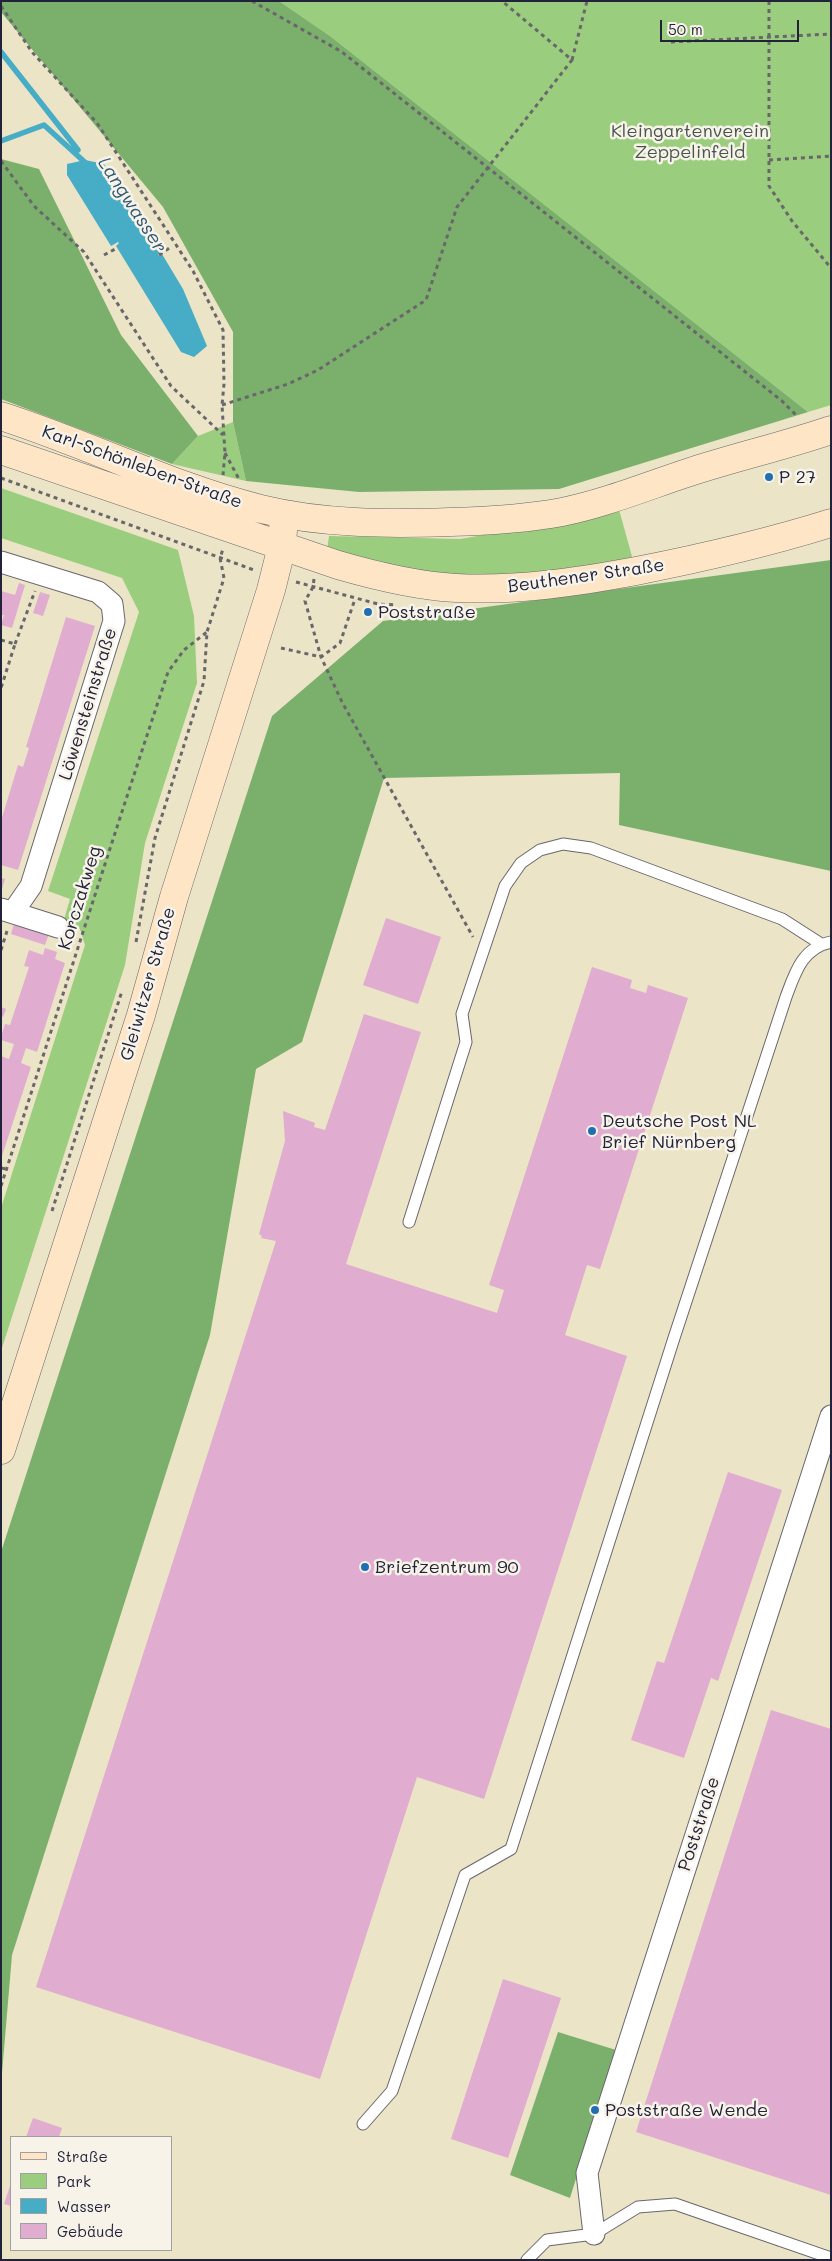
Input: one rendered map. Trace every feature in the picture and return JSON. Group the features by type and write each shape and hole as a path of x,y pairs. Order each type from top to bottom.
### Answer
{"main road":[{"name":"Karl-Schönleben-Straße","path":"1,416 70,440 176,483 234,515 282,546"},
{"path":"284,514 342,521 413,523 467,522 543,515 594,504 689,472 823,433"},
{"name":"Karl-Schönleben-Straße","path":"1,450 234,515 284,514"},
{"name":"Gleiwitzer Straße","path":"1,1450 141,1016 174,897 271,590 282,546 284,514"},
{"name":"Beuthener Straße","path":"282,546 384,578 455,588 509,588 558,584 683,562 831,523"}],"street":[{"name":"Löwensteinstraße","path":"1,562 98,592 112,604 114,621 31,886 7,911 58,927"},
{"name":"Poststraße","path":"594,2234 587,2172 831,1416"}],"lane":[{"path":"363,2124 392,2091 465,1875 511,1849 677,1328 786,997 799,963 826,943 782,919 591,848 563,844 540,850 520,862 505,886 462,1014 466,1042 409,1222"},
{"path":"526,2260 547,2240 594,2234 638,2207 676,2204 831,2258"}],"path":[{"path":"252,1 342,52 823,433"},
{"path":"502,1 572,60"},
{"path":"222,406 288,384 318,370 426,300 457,207 572,60 587,1"},
{"path":"770,1 769,186 792,221 831,268"},
{"path":"1,6 32,52 97,124 193,271 223,330 224,384 222,406 225,453 242,484 220,558 224,578 207,632 204,681 155,838 136,944"},
{"path":"672,42 831,34"},
{"path":"769,160 831,156"},
{"path":"1,161 34,206 84,252 171,386 224,436"},
{"path":"159,255 171,247"},
{"path":"104,255 117,248"},
{"path":"1,478 206,552"},
{"path":"1,688 41,575"},
{"path":"314,587 305,601 321,657 342,702 482,954"},
{"path":"281,648 321,657 340,643 355,599"},
{"name":"Korczakweg","path":"1,1186 83,936 104,864 168,672 184,650 207,632"},
{"path":"1,640 15,644"},
{"path":"50,1218 125,982"},
{"path":"1,1168 7,1169"}],"green space":[{"path":"1,1 279,1 330,36 808,412 559,489 359,492 246,481 233,422 233,332 163,207 1,12"},
{"name":"Kleingartenverein Zeppelinfeld","path":"279,1 831,1 831,405 808,412 330,36"},
{"path":"1,159 39,169 121,335 198,436 172,464 1,399"},
{"path":"233,422 246,481 172,464 198,436"},
{"path":"1,488 178,550 194,616 197,683 145,843 125,965 1,1351 1,1208 85,945 80,929 63,923 70,899 48,891 139,612 122,578 1,538"},
{"path":"618,506 633,560 524,576 458,578 408,572 375,565 327,551 329,536 460,539 518,529"},
{"path":"831,560 831,871 619,825 620,773 384,778 302,1042 256,1069 210,1335 12,1955 1,2085 1,1552 272,716 383,621"},
{"path":"558,2032 616,2050 570,2198 510,2175"}],"water":[{"path":"85,160 104,164 160,252 159,256 162,254 183,289 207,346 194,357 181,352 116,246 119,243 111,246 67,175 67,164"}],"building":[{"path":"19,583 25,585 12,628 1,625 4,615 1,615 1,591 15,595"},
{"path":"40,592 50,595 43,616 33,613"},
{"path":"66,617 95,626 18,870 1,865 1,821 18,765 23,767 29,748 26,747"},
{"path":"1,878 5,879 2,889 1,889"},
{"path":"386,918 441,937 418,1004 363,985"},
{"path":"15,920 50,931 45,945 11,934"},
{"path":"45,948 57,952 55,959 65,963 37,1052 26,1048 21,1063 31,1067 1,1159 1,1056 9,1059 14,1044 1,1040 1,1037 5,1024 10,1025 29,967 24,966 29,950 43,955"},
{"name":"Briefzentrum 90","path":"592,967 632,980 630,988 646,993 648,985 688,998 600,1269 587,1265 565,1335 627,1356 484,1799 417,1777 320,2079 36,1987 276,1241 261,1238 262,1236 259,1234 285,1141 283,1111 315,1123 314,1127 325,1130 364,1014 421,1032 346,1264 497,1313 504,1290 489,1285"},
{"path":"1,1007 6,1009 3,1017 1,1016"},
{"path":"728,1472 782,1490 718,1681 711,1678 684,1758 631,1740 657,1661 664,1663"},
{"path":"771,1710 831,1729 831,2195 636,2132"},
{"path":"503,1979 561,1998 508,2158 451,2139"},
{"path":"33,2118 62,2128 59,2136 26,2136"},
{"path":"10,2186 10,2206 4,2204"}],"waterway":[{"path":"1,52 78,150"},
{"name":"Langwasser","path":"1,141 44,125 89,166"}],"place":[{"name":"P 27","path":"769,477"},
{"name":"Poststraße","path":"368,612"},
{"name":"Deutsche Post NL Brief Nürnberg","path":"592,1131"},
{"name":"Briefzentrum 90","path":"365,1567"},
{"name":"Poststraße Wende","path":"595,2110"}]}
